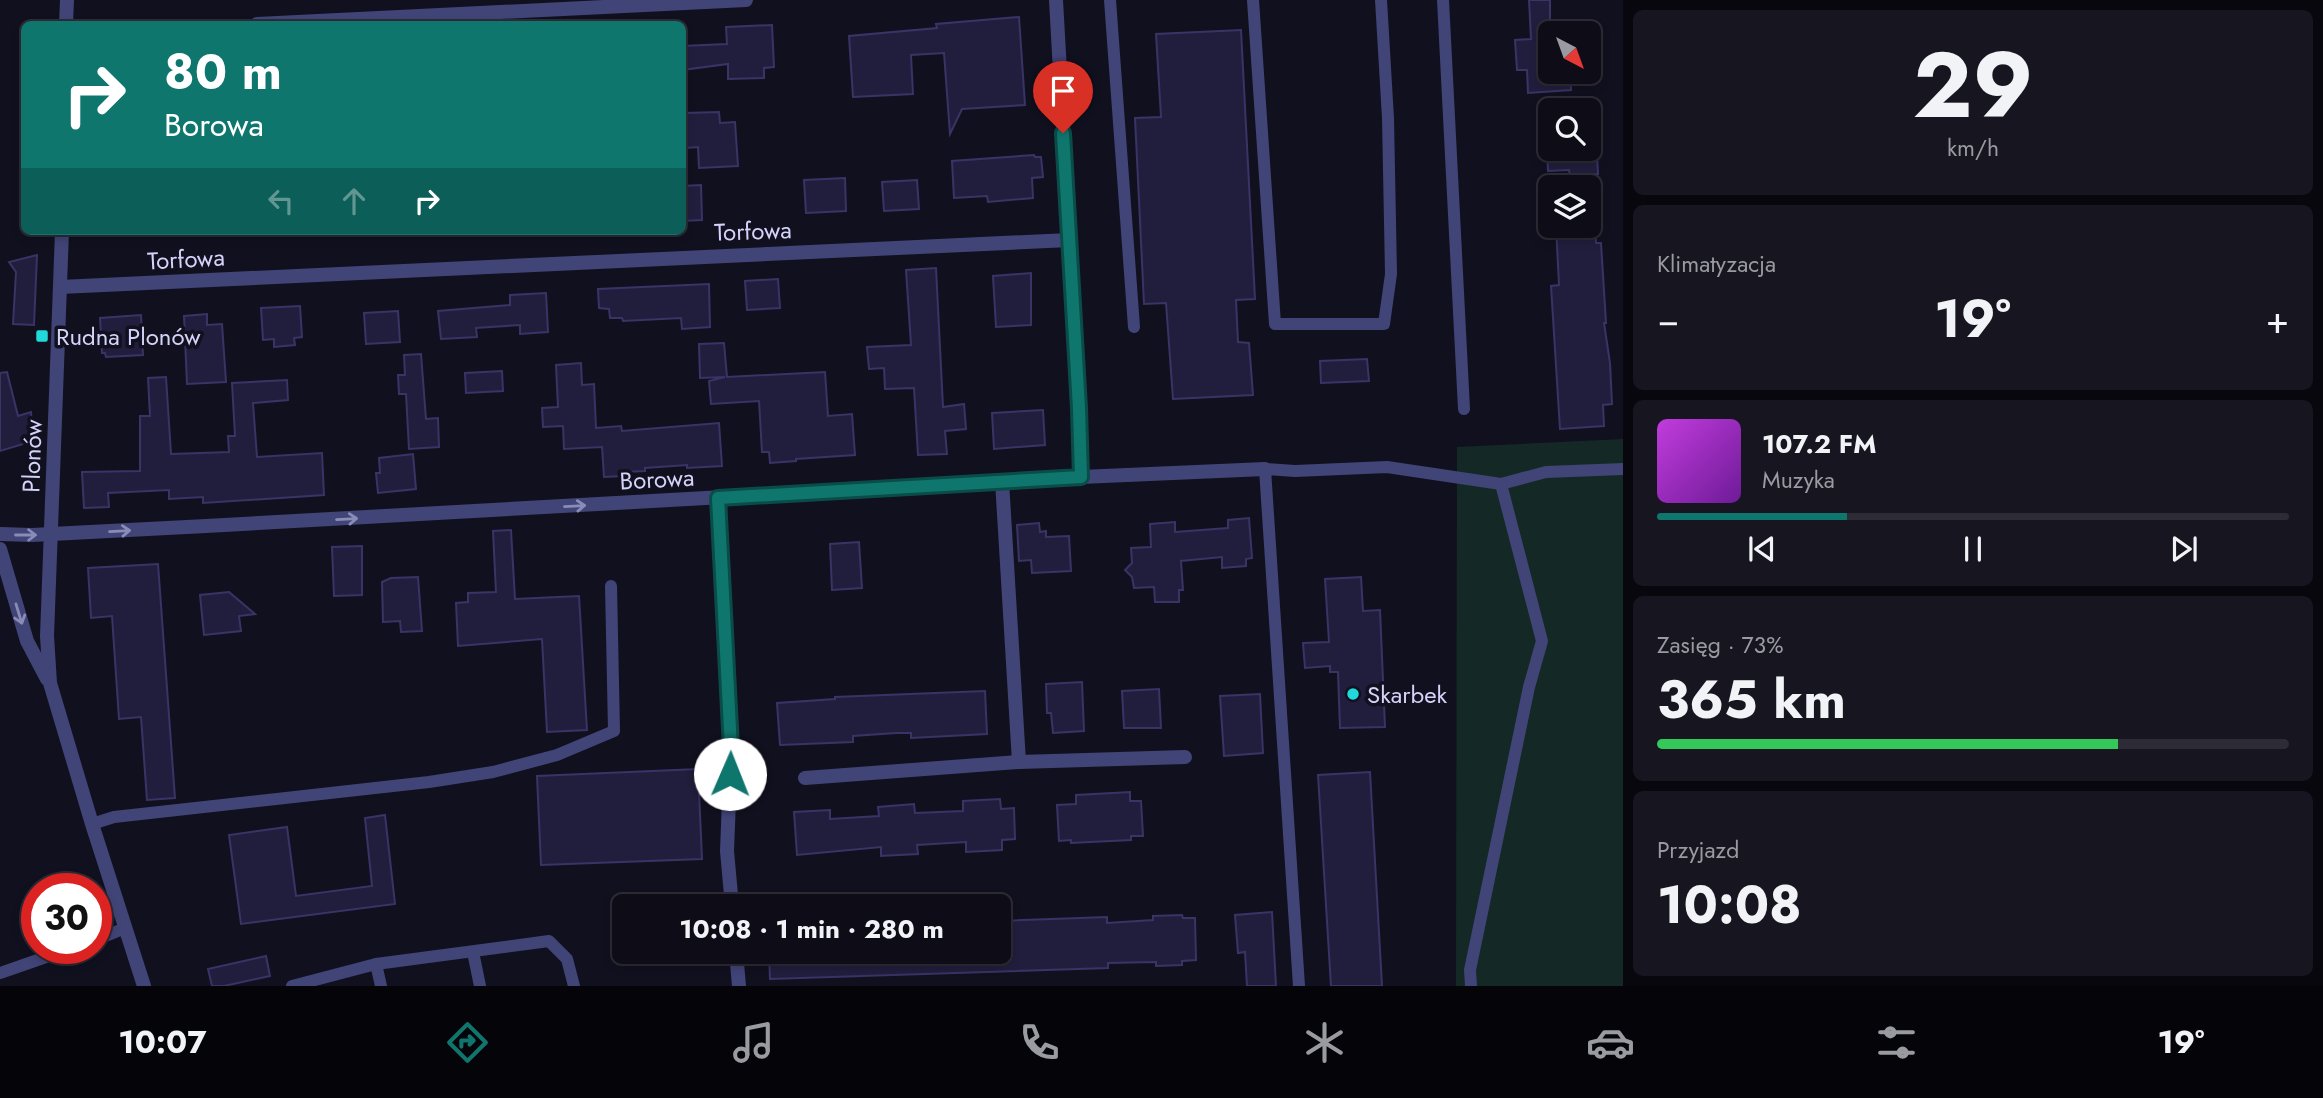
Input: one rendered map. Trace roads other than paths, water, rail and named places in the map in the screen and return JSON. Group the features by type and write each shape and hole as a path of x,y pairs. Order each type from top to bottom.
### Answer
{"street":[{"path":"66,21 67,0"},
{"path":"318,21 746,0"},
{"path":"1056,0 1081,477"},
{"name":"Plonów","path":"50,683 47,636 62,235"},
{"name":"Torfowa","path":"61,287 1069,240"},
{"name":"Borowa","path":"0,534 32,535 1265,469"},
{"path":"1002,481 1020,762"},
{"path":"718,498 731,748 727,851 731,894"},
{"name":"Plonów","path":"0,549 27,641 50,683 144,986"},
{"path":"805,778 1020,762 1185,757"},
{"path":"737,964 739,986"}],"lane":[{"path":"1110,0 1134,327"},
{"path":"1253,0 1275,324 1384,324 1391,274 1388,118 1381,0"},
{"path":"1443,0 1465,409"},
{"path":"1299,986 1265,469 1295,471 1387,467 1501,484 1546,472 1623,469"},
{"path":"1471,986 1470,970 1529,687 1542,641 1501,484"},
{"path":"92,824 114,817 429,782 493,772 557,755 614,731 611,586"},
{"path":"112,933 125,928"},
{"path":"294,986 376,964 549,941 567,959 574,986"},
{"path":"473,952 480,986"},
{"path":"0,973 26,964"},
{"path":"376,964 381,986"}],"place":[{"name":"Rudna Plonów","path":"42,336"},
{"name":"Skarbek","path":"1353,694"}]}
